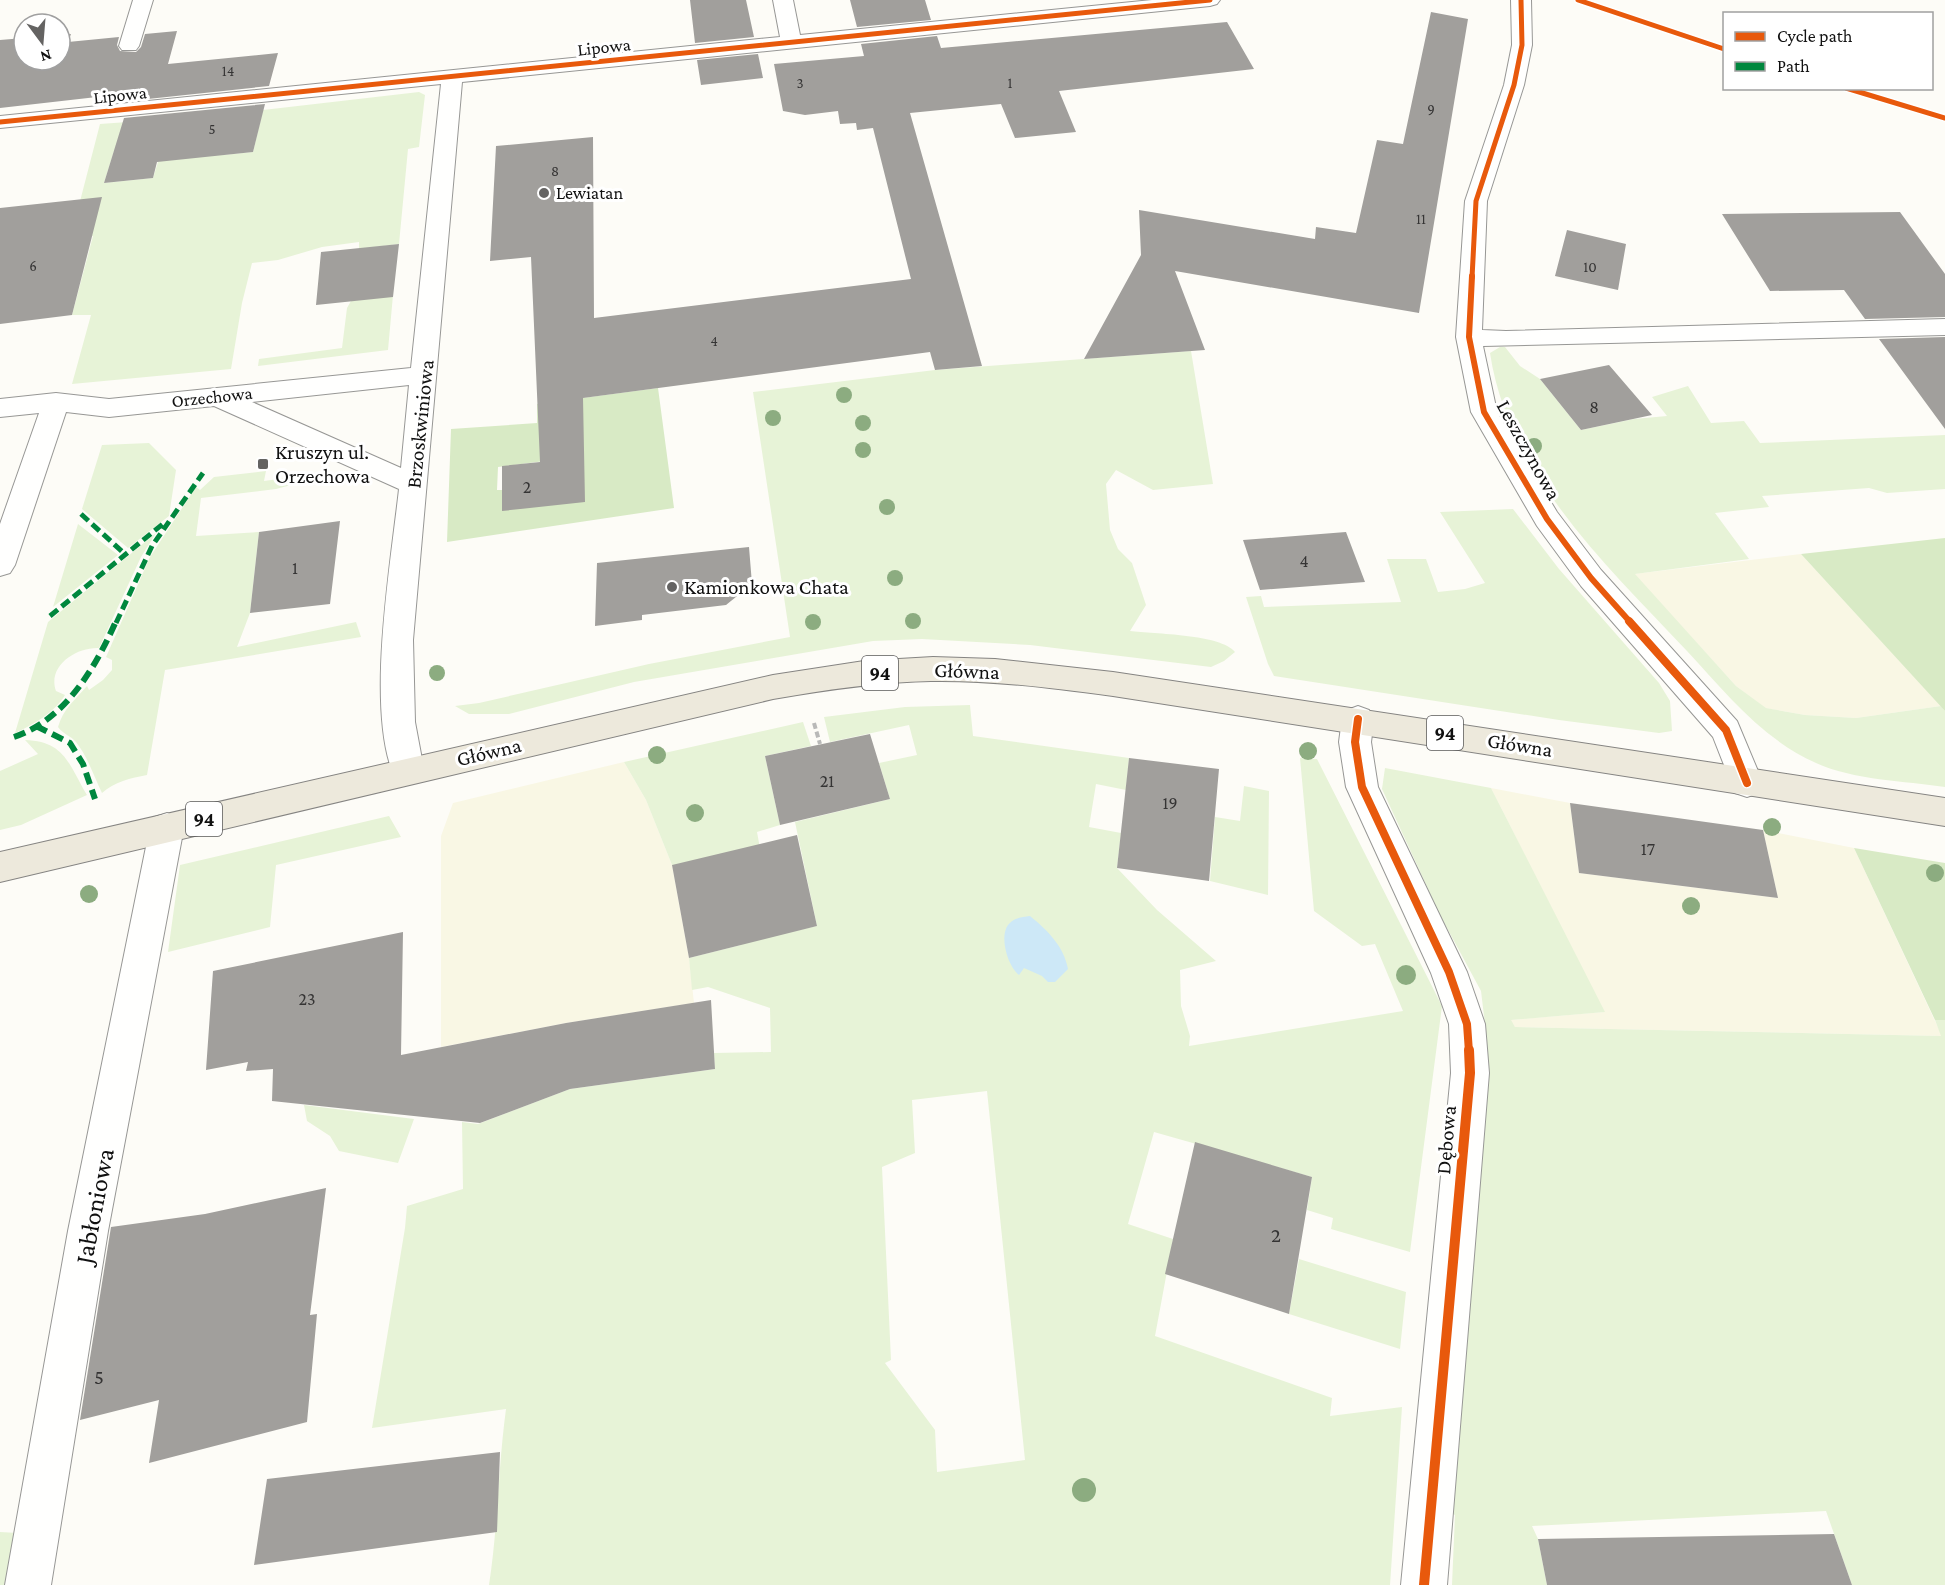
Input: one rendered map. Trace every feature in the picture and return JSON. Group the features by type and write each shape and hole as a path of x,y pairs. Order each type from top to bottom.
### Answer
{"main road":[{"name":"Główna","path":"0,867 408,770 773,687 819,679 954,669 1034,674 1358,719 1747,783 1945,812"}],"street":[{"path":"129,46 143,0"},
{"path":"783,0 791,42"},
{"name":"Lipowa","path":"0,122 1210,0"},
{"name":"Leszczynowa","path":"1521,0 1522,45 1514,85 1476,201 1469,337 1484,412 1547,519 1591,578 1726,730 1747,783"},
{"name":"Brzoskwiniowa","path":"408,770 401,747 397,694 398,651 452,77"},
{"path":"1469,337 1506,339 1945,327"},
{"name":"Orzechowa","path":"0,408 56,402 109,408 424,375"},
{"path":"218,397 414,485"},
{"path":"0,565 56,402"},
{"name":"Dębowa","path":"1358,719 1355,742 1362,787 1449,972 1467,1024 1470,1073 1424,1585"},
{"name":"Jabłoniowa","path":"28,1585 88,1231 167,827"}],"path":[{"path":"815,724 820,744"}],"shaded area":[{"path":"1801,554 1941,706 1856,718 1805,715 1765,708 1736,686 1634,574"},
{"path":"624,762 646,800 672,865 689,958 694,1003 566,1023 441,1047 441,836 453,803"},
{"path":"1491,788 1570,803 1579,873 1778,898 1763,830 1854,848 1942,1036 1515,1027 1510,1020 1604,1012"}],"green space":[{"path":"419,92 425,95 419,147 408,149 399,244 359,249 359,242 322,247 278,260 252,263 242,303 231,369 72,384 91,315 72,315 93,236 70,240 100,124 169,119 162,146 114,151 104,183 153,178 163,146 223,155 253,152 263,110"},
{"path":"393,295 388,350 258,366 259,359 342,348 347,308 351,301"},
{"path":"1500,347 1505,347 1520,366 1540,379 1581,430 1634,419 1667,416 1652,397 1688,386 1711,423 1744,421 1760,443 1945,435 1945,489 1887,493 1869,488 1762,496 1769,507 1715,513 1749,559 1635,574 1736,686 1766,708 1805,715 1856,718 1941,706 1945,711 1945,787 1879,779 1831,769 1797,753 1746,714 1594,551 1565,516 1539,478 1517,439 1500,397 1490,353"},
{"path":"1191,351 1213,484 1153,490 1116,470 1106,484 1110,530 1118,549 1132,563 1146,605 1130,631 1202,638 1216,642 1235,652 1224,661 1211,667 1030,645 922,639 873,641 634,682 509,714 469,714 455,706 479,703 649,664 790,637 753,392 935,370"},
{"path":"658,388 674,508 447,542 451,429 537,423 537,404","holes":["583,456 502,490 497,490 498,467"]},
{"path":"149,443 176,470 169,516 128,548 82,509 102,445"},
{"path":"266,471 264,481 293,477 294,474 312,475 314,479 276,489 201,498 196,536 259,532 250,613 237,647 356,622 361,637 165,670 147,775 117,783 102,793 80,748 58,727 63,715 87,686 89,690 112,670 112,660 106,657 150,557 196,487 200,490 214,477"},
{"path":"1513,509 1559,569 1659,683 1670,701 1672,731 1659,733 1559,720 1274,676 1246,597 1261,596 1264,607 1401,602 1387,559 1426,559 1438,592 1465,589 1485,583 1440,512"},
{"path":"78,524 118,555 53,607"},
{"path":"156,533 141,557 99,648 81,651 60,666 54,682 56,691 65,695 61,701 43,717 15,733 48,622"},
{"path":"1945,538 1945,711 1801,554"},
{"path":"970,705 973,736 1129,758 1126,790 1096,784 1089,827 1121,833 1117,868 1157,910 1216,961 1180,970 1181,1006 1190,1036 1189,1046 1403,1011 1375,944 1362,946 1314,911 1300,758 1317,759 1442,1006 1410,1252 1331,1229 1333,1218 1307,1210 1312,1177 1154,1132 1128,1224 1173,1239 1155,1336 1332,1398 1330,1416 1402,1407 1390,1585 489,1585 506,1409 372,1428 407,1206 463,1189 462,1122 478,1124 570,1089 715,1069 714,1053 771,1052 770,1008 708,987 692,990 689,958 741,945 672,865 646,800 624,762 803,722 811,746 765,756 780,825 757,832 776,935 817,926 795,822 890,799 879,763 917,755 909,725 830,742 824,717 905,707","holes":["987,1091 1025,1460 937,1472 935,1430 885,1363 891,1360 882,1167 915,1153 912,1100"]},
{"path":"25,740 38,741 57,750 70,765 87,795 21,825 0,830 0,771 38,754"},
{"path":"1385,768 1491,788 1605,1012 1511,1020 1515,1027 1941,1036 1935,1020 1945,1020 1945,1585 1852,1585 1826,1511 1532,1526 1538,1539 1547,1585 1452,1585 1455,1515 1446,1510 1485,1024 1481,991 1440,915 1382,789"},
{"path":"1244,786 1269,791 1268,895 1210,881 1215,817 1240,821"},
{"path":"389,816 401,837 276,865 270,927 168,952 180,865"},
{"path":"1854,848 1945,863 1945,1020 1935,1020"},
{"path":"304,1105 414,1119 398,1163 339,1151 330,1136 307,1121"},
{"path":"1299,1259 1406,1292 1400,1349 1289,1314"},
{"path":"0,1532 18,1533 9,1585 0,1585"}],"water":[{"path":"1030,916 1054,939 1063,953 1068,969 1055,982 1048,982 1042,976 1024,968 1019,975 1008,959 1005,930 1015,919"}],"building":[{"path":"690,0 746,0 754,37 695,43"},
{"path":"850,0 925,0 931,20 857,27"},
{"path":"1431,12 1468,19 1419,313 1175,271 1205,350 1084,359 1141,255 1139,210 1315,239 1316,227 1356,233 1377,140 1403,144"},
{"path":"1227,22 1254,69 1059,91 1076,132 1015,138 1001,104 910,113 982,366 935,370 930,352 583,398 585,502 502,511 502,466 540,462 531,257 490,261 496,146 593,137 594,318 911,279 873,128 857,130 856,123 840,124 838,111 805,115 783,111 774,64 864,56 861,44 937,36 941,48"},
{"path":"177,31 168,64 278,53 269,86 129,101 132,93 0,108 0,40 12,39 12,72 72,72 72,42 119,37 117,45 120,51 136,52 141,47 145,34"},
{"path":"758,54 763,78 701,85 697,60"},
{"path":"265,104 253,152 157,162 153,178 104,183 124,118"},
{"path":"102,197 72,315 0,324 0,208"},
{"path":"1900,212 1945,274 1945,317 1865,319 1844,290 1770,291 1722,214"},
{"path":"1567,230 1626,244 1618,290 1555,276"},
{"path":"399,244 393,297 316,305 321,252"},
{"path":"1945,337 1945,429 1879,339"},
{"path":"1609,365 1652,415 1581,430 1540,379"},
{"path":"340,521 330,604 250,613 259,532"},
{"path":"1346,532 1365,582 1260,590 1243,540"},
{"name":"Kamionkowa Chata","path":"749,547 752,584 726,605 642,615 642,620 595,626 597,563"},
{"path":"870,734 890,799 780,825 765,756"},
{"path":"1129,758 1219,769 1209,881 1117,868"},
{"path":"1570,803 1763,830 1778,898 1579,873"},
{"path":"797,835 817,926 689,958 672,865"},
{"path":"403,932 401,1055 566,1023 711,1000 715,1069 570,1089 480,1123 272,1101 273,1069 246,1071 248,1062 206,1070 213,971"},
{"path":"1195,1142 1312,1177 1289,1314 1165,1274"},
{"path":"326,1188 310,1315 317,1314 307,1422 149,1463 159,1400 80,1420 111,1227 205,1214"},
{"path":"500,1452 497,1532 254,1565 267,1479"},
{"path":"1834,1534 1852,1585 1547,1585 1538,1539"}],"marked path":[{"path":"14,737 42,722 63,705 79,687 104,647 146,557 203,473"},
{"path":"81,514 126,555"},
{"path":"50,616 164,523"},
{"path":"36,726 70,743 83,764 95,799"}],"cycle path":[{"path":"0,122 1210,0"},
{"path":"1521,0 1522,45 1514,85 1476,201 1469,337 1484,412 1547,519 1591,578 1726,730 1747,783"},
{"path":"1578,0 1723,49"},
{"path":"1853,90 1945,118"},
{"path":"1358,719 1355,742 1362,787 1449,972 1467,1024 1470,1073 1424,1585"}],"place":[{"name":"Lewiatan","path":"544,193"},
{"name":"Kruszyn ul. Orzechowa","path":"263,464"},
{"name":"Kamionkowa Chata","path":"672,587"}]}
